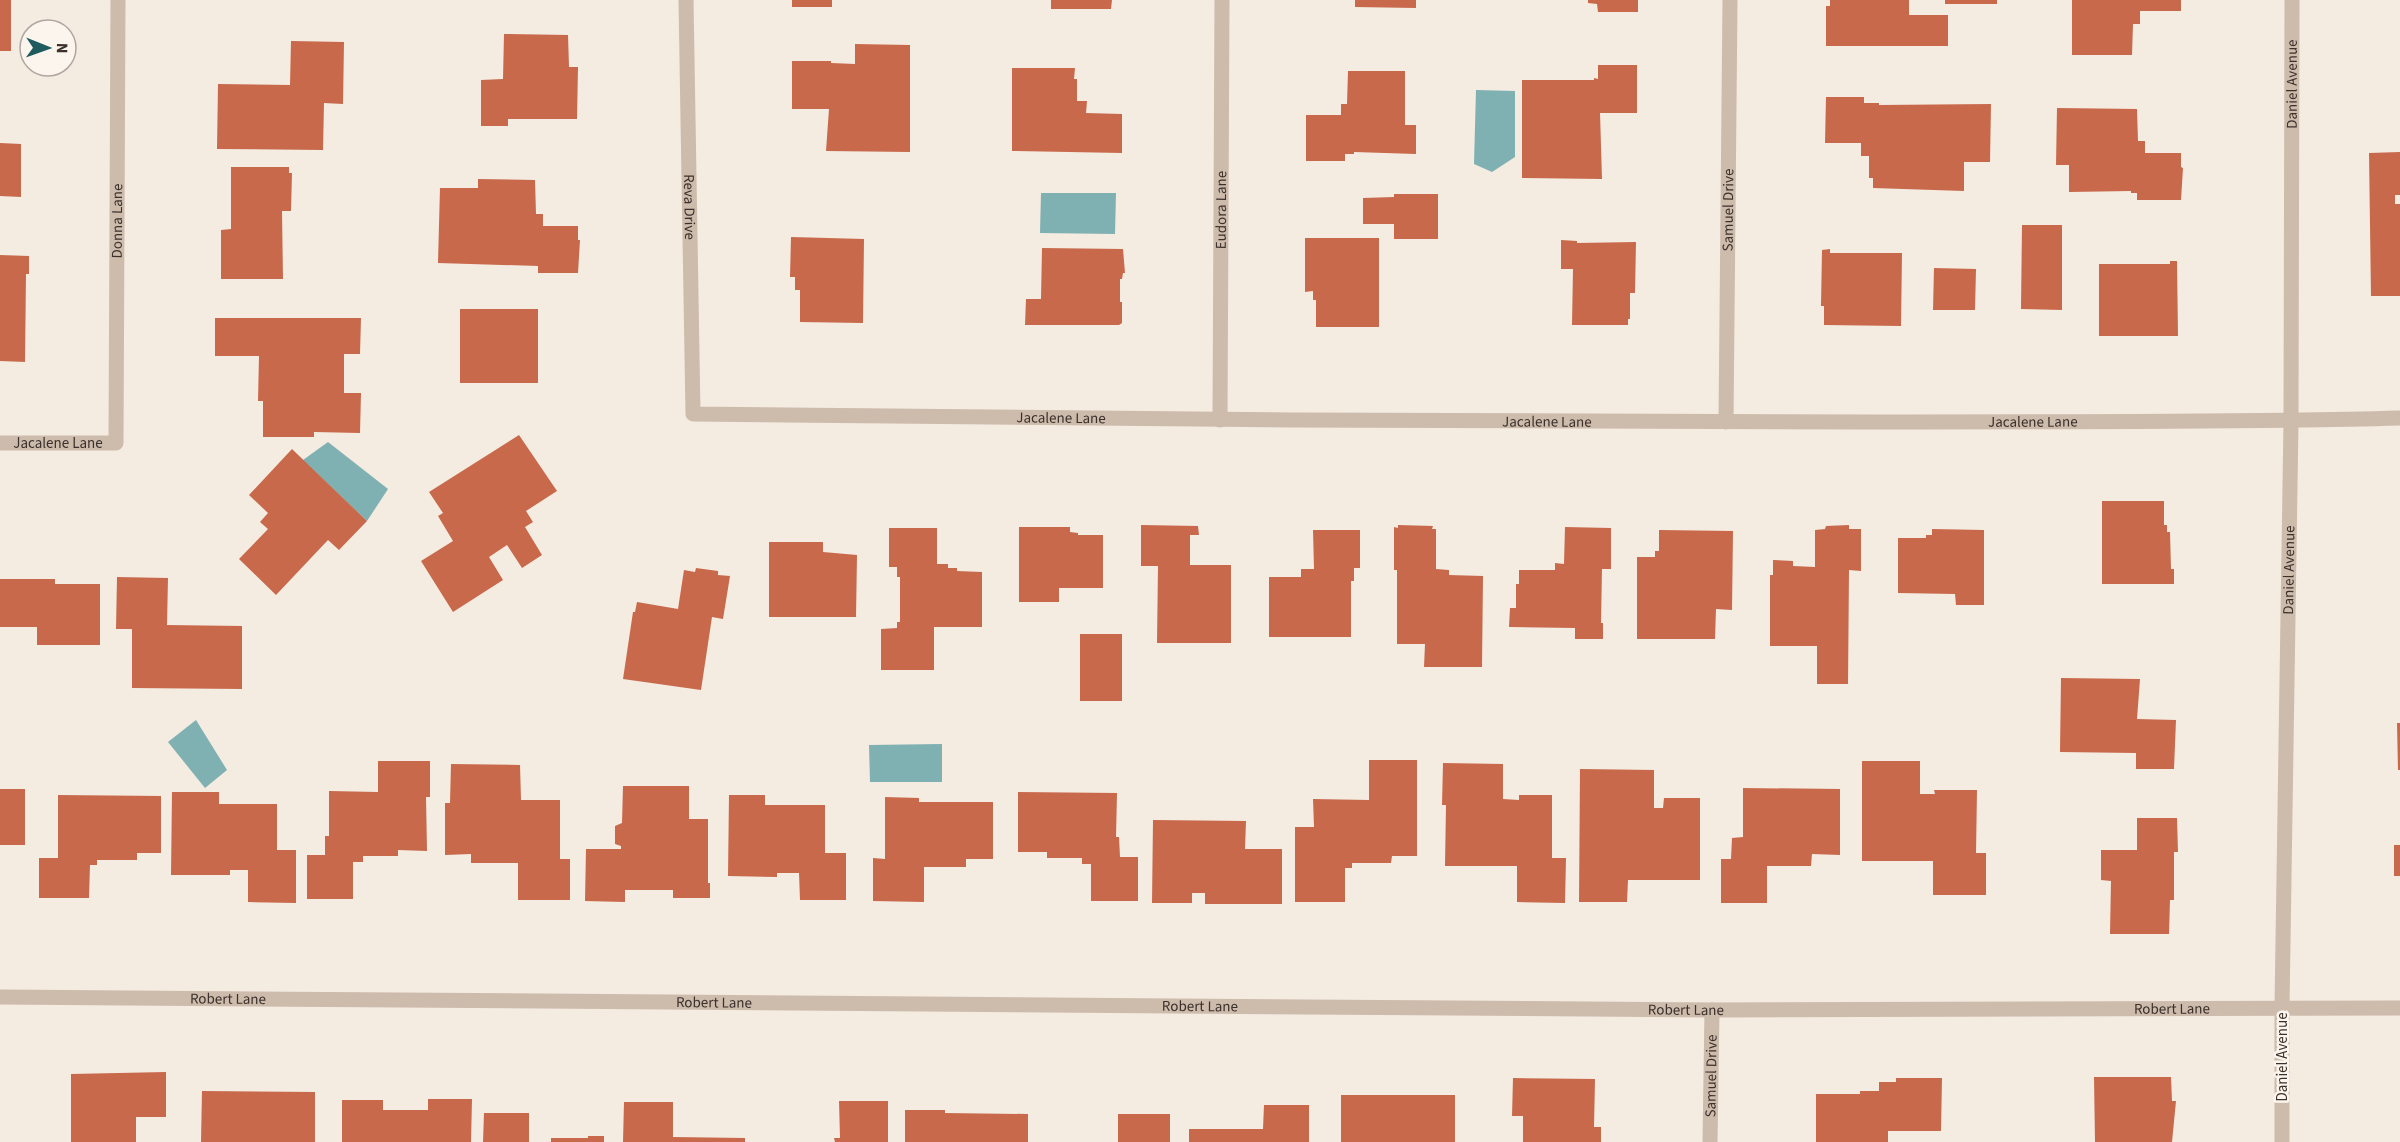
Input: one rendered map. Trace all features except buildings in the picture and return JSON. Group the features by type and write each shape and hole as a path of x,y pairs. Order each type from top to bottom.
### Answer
{"street":[{"name":"Donna Lane","path":"116,443 118,0"},
{"name":"Reva Drive","path":"686,0 693,414"},
{"name":"Eudora Lane","path":"1220,420 1222,0"},
{"name":"Samuel Drive","path":"1726,422 1730,0"},
{"name":"Daniel Avenue","path":"2282,1142 2291,421 2292,0"},
{"name":"Jacalene Lane","path":"693,414 1220,420 1726,422 2291,421 2400,418"},
{"name":"Jacalene Lane","path":"0,442 116,443"},
{"name":"Robert Lane","path":"0,998 1712,1010 2400,1008"},
{"name":"Samuel Drive","path":"1710,1142 1712,1010"}],"water":[{"path":"1476,90 1515,91 1515,157 1492,172 1474,164"},
{"path":"1041,193 1116,193 1115,234 1040,233"},
{"path":"328,442 388,489 367,521 303,460"},
{"path":"196,720 227,770 205,788 168,742"},
{"path":"942,744 942,782 870,782 869,745"}]}
